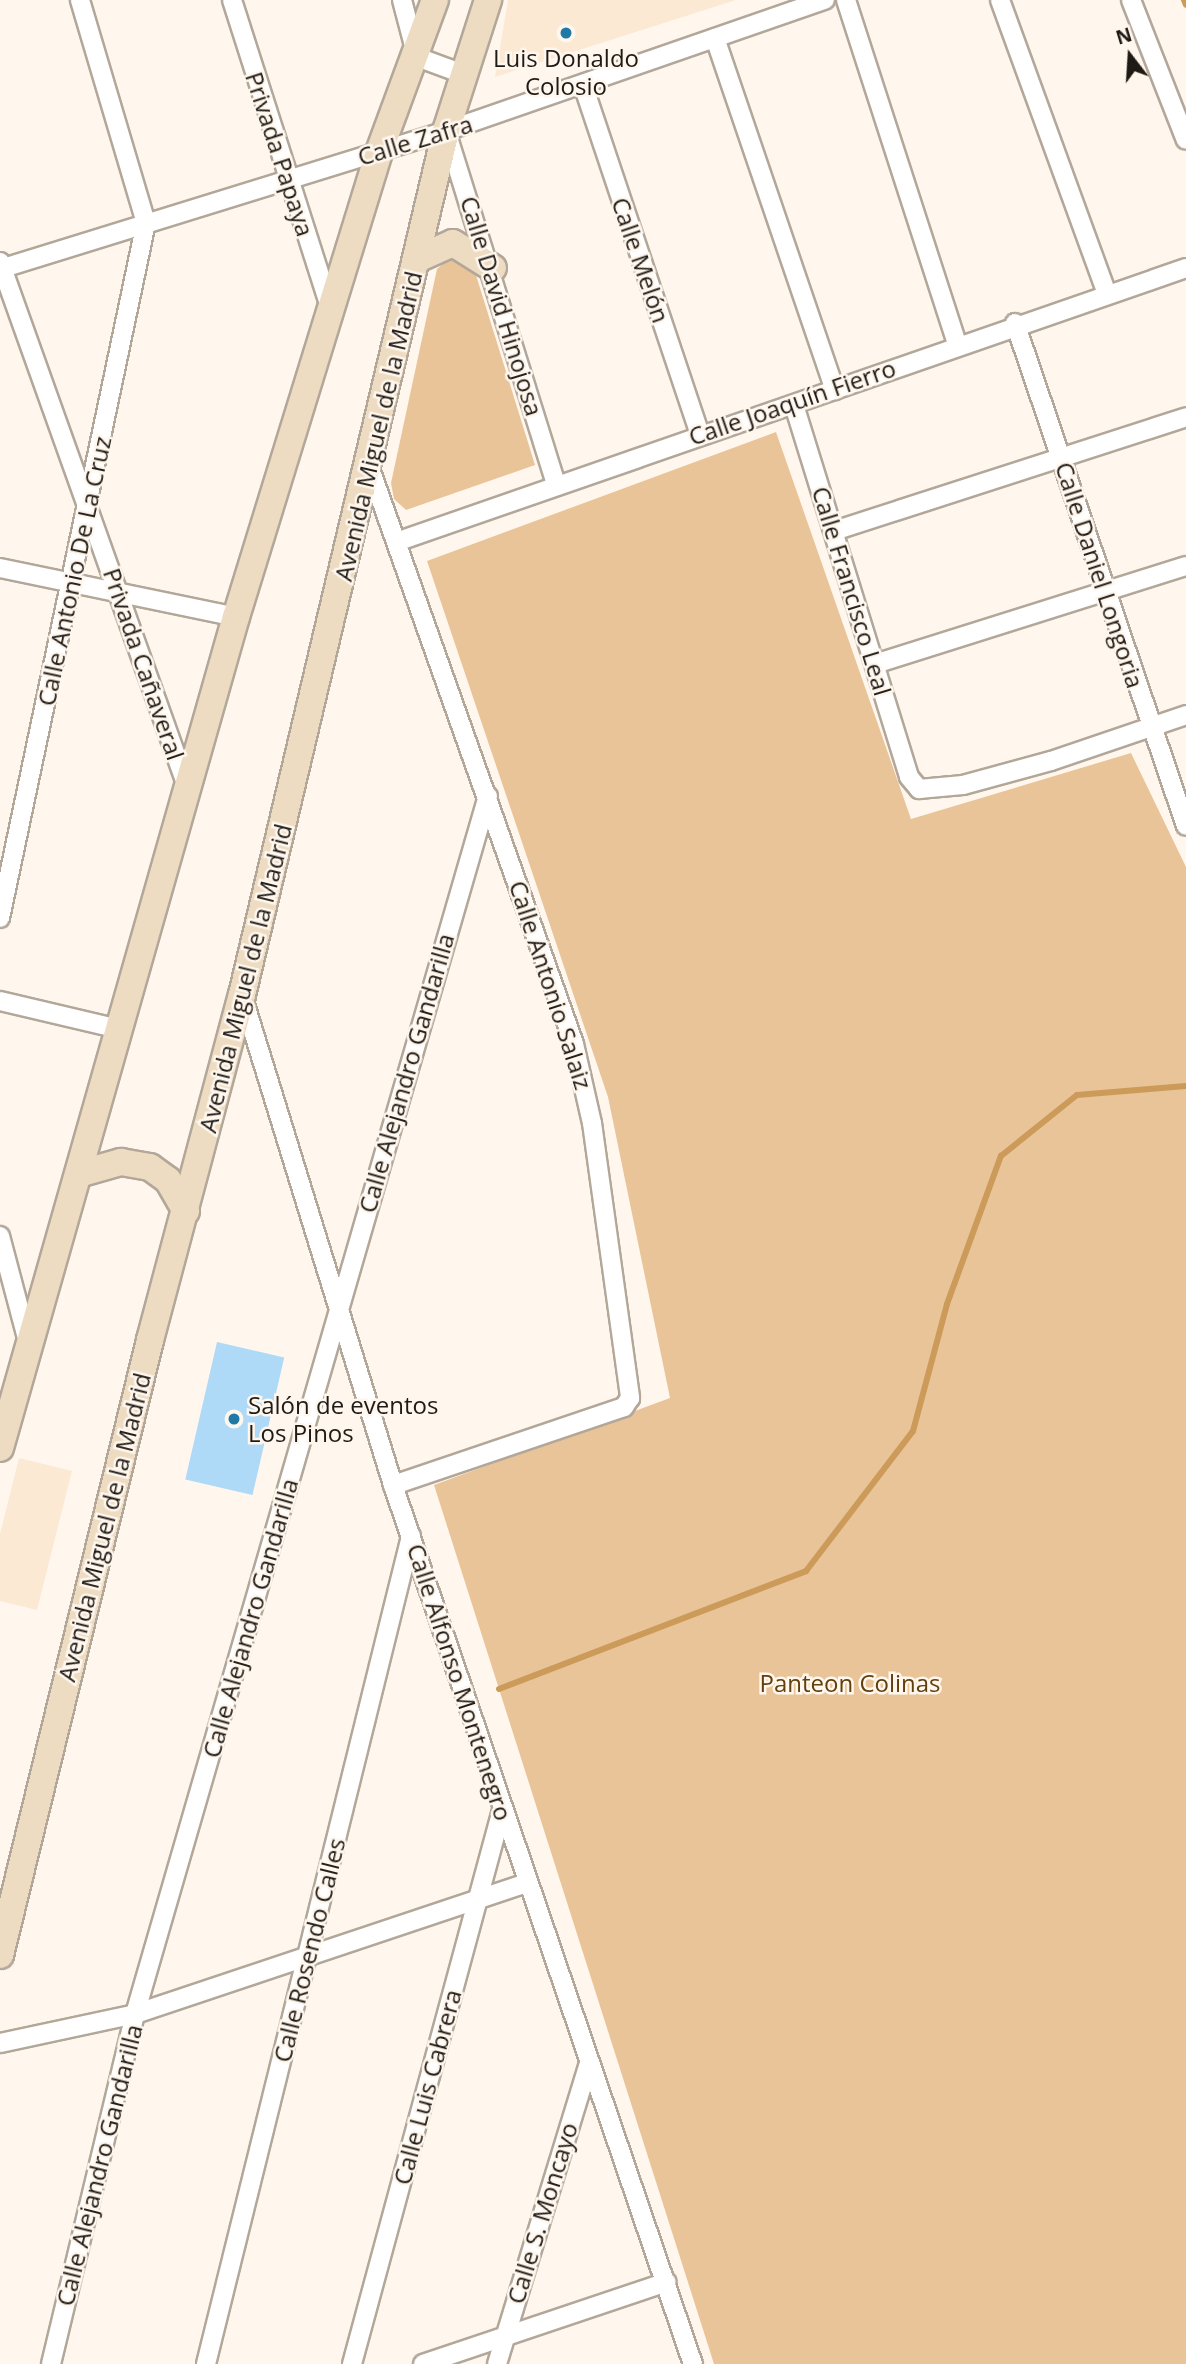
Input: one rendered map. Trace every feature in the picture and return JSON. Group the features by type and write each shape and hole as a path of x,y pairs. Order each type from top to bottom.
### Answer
{"main road":[{"path":"0,1448 82,1173 119,1029 236,617 379,152 417,57 435,0"},
{"name":"Avenida Miguel de la Madrid","path":"0,1955 242,995 446,131 488,0"},
{"path":"417,259 453,243 493,268"},
{"path":"82,1173 121,1161 150,1167 168,1180 186,1211"}],"street":[{"path":"80,0 146,223"},
{"name":"Privada Papaya","path":"232,0 286,178 330,307"},
{"path":"402,0 417,57 466,75"},
{"name":"Calle Zafra","path":"1,266 446,131 583,86 825,0"},
{"path":"846,0 957,344"},
{"path":"1000,0 1106,291"},
{"path":"1131,0 1186,140"},
{"path":"715,37 835,390"},
{"name":"Calle Melón","path":"583,86 701,434"},
{"name":"Calle David Hinojosa","path":"446,131 493,268 555,482"},
{"name":"Calle Antonio De La Cruz","path":"0,918 73,585 146,223"},
{"name":"Privada Cañaveral","path":"1,266 89,505 188,789"},
{"name":"Calle Joaquín Fierro","path":"399,541 555,482 794,405 1106,291 1186,268"},
{"name":"Calle Daniel Longoria","path":"1015,323 1062,454 1148,729 1186,826"},
{"name":"Calle Francisco Leal","path":"794,405 909,777 927,792 963,785 1148,729"},
{"path":"834,531 1062,454 1186,417"},
{"name":"Calle Antonio Salaiz","path":"369,466 399,541 488,796 585,1085 629,1398 624,1407 393,1485"},
{"path":"875,664 1186,566"},
{"path":"0,568 120,596 236,617"},
{"path":"1148,729 1186,715"},
{"name":"Calle Alejandro Gandarilla","path":"51,2364 135,2014 337,1309 488,796"},
{"name":"Calle Alfonso Montenegro","path":"242,995 393,1485 526,1883 667,2282 693,2364"},
{"path":"0,1001 119,1029"},
{"path":"0,1236 29,1345"},
{"name":"Calle Rosendo Calles","path":"206,2364 411,1535"},
{"name":"Calle Luis Cabrera","path":"352,2364 502,1810"},
{"path":"0,2043 135,2014 526,1883"},
{"name":"Calle S. Moncayo","path":"497,2364 589,2063"},
{"path":"423,2364 667,2282"}],"shaded area":[{"name":"Luis Donaldo Colosio","path":"508,0 736,0 495,77"},
{"path":"19,1458 72,1471 37,1610 0,1601 0,1534"}],"green space":[{"path":"456,253 471,259 535,465 406,510 394,499 391,483 437,269"},
{"name":"Panteon Colinas","path":"776,432 911,819 1131,753 1186,867 1186,2364 714,2364 434,1485 670,1398 608,1097 427,561"}],"building":[{"name":"Salón de eventos Los Pinos","path":"217,1342 284,1358 253,1495 185,1479"}],"waterway":[{"path":"1184,0 1186,5"},
{"path":"499,1689 806,1571 913,1431 947,1304 1001,1156 1077,1095 1186,1086"}],"place":[{"name":"Luis Donaldo Colosio","path":"566,33"},
{"name":"Salón de eventos Los Pinos","path":"234,1419"}]}
